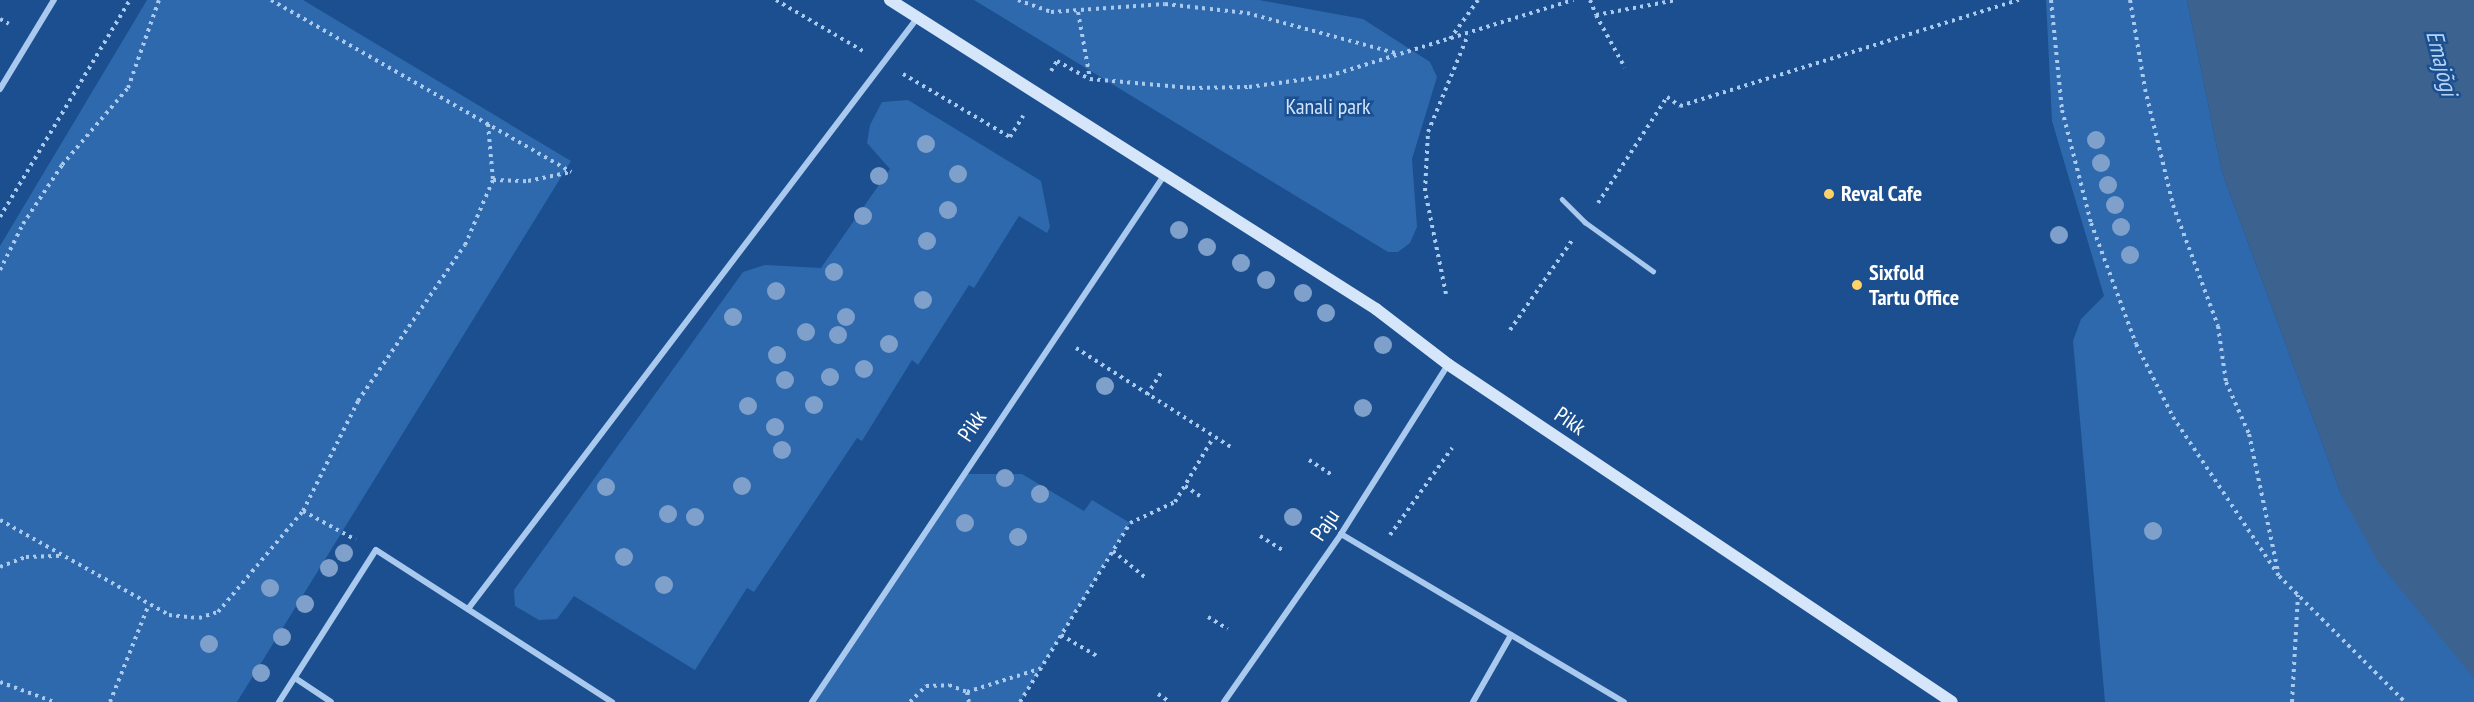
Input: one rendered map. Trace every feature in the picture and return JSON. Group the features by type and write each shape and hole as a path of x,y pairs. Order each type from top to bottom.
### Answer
{"street":[{"path":"0,89 54,0"},
{"name":"Pikk","path":"890,0 1377,309 1449,364 1952,702"},
{"path":"468,609 919,17"},
{"name":"Pikk","path":"812,702 1166,173"},
{"name":"Paju","path":"1224,702 1341,534 1449,364"},
{"path":"1341,534 1624,702"},
{"path":"279,702 376,550 612,702"},
{"path":"1473,702 1511,635"},
{"path":"295,678 332,702"}],"lane":[{"path":"1563,199 1585,222 1653,271"}],"path":[{"path":"0,217 130,0"},
{"path":"0,270 23,224 56,174 128,88 159,0"},
{"path":"272,0 571,172 528,181 493,180"},
{"path":"1017,0 1051,12 1078,12 1165,4 1247,13 1399,54"},
{"path":"1449,40 1478,0"},
{"path":"1057,61 1090,79 1192,88 1249,87 1329,76 1574,0"},
{"path":"1590,0 1624,68"},
{"path":"1596,15 1677,0"},
{"path":"1667,97 1680,106 2019,0"},
{"path":"2051,0 2062,110 2091,223 2136,344 2173,417 2279,576 2405,702"},
{"path":"2130,0 2145,89 2173,205 2218,326 2226,382 2249,434 2279,576"},
{"path":"1078,12 1090,79"},
{"path":"0,19 9,24"},
{"path":"1446,294 1425,190 1428,132 1468,34"},
{"path":"0,520 169,615 199,618 218,612 303,511 358,401 465,245 493,180 488,124"},
{"path":"1058,336 1214,438 1232,447"},
{"path":"1147,395 1161,373"},
{"path":"1020,702 1130,523 1175,502 1214,438"},
{"path":"1377,555 1452,448"},
{"path":"1309,460 1332,475"},
{"path":"1185,486 1200,496"},
{"path":"303,511 376,550"},
{"path":"1260,536 1282,550"},
{"path":"1113,550 1146,579"},
{"path":"0,567 26,557 63,556"},
{"path":"2292,702 2298,596"},
{"path":"110,702 149,604"},
{"path":"1208,617 1228,629"},
{"path":"1061,635 1097,656"},
{"path":"910,702 926,686 949,685 967,692 1040,669"},
{"path":"0,682 54,702"},
{"path":"967,692 969,702"},
{"path":"1158,694 1170,702"}],"green space":[{"path":"147,0 303,0 571,161 237,702 0,702 0,246"},
{"name":"Kanali park","path":"974,0 1259,0 1363,19 1430,62 1437,77 1412,159 1417,227 1410,243 1398,252 1388,252"},
{"path":"2046,0 2187,0 2222,172 2341,494 2474,678 2474,702 2105,702 2073,341 2081,319 2104,296 2052,121"},
{"path":"908,100 1041,181 1050,227 1047,233 1019,216 974,288 969,285 918,365 912,360 862,441 857,438 754,592 747,588 695,670 574,596 557,619 539,620 515,606 514,590 743,272 765,265 821,268 890,169 867,143 870,125 882,102"},
{"path":"965,474 1022,474 1084,511 1092,500 1130,523 1020,702 812,702"}],"water":[{"name":"Emajõgi","path":"2187,0 2474,0 2474,678 2378,562 2341,494 2222,172"}],"place":[{"name":"Reval Cafe","path":"1829,194"},
{"name":"Sixfold Tartu Office","path":"1857,285"}]}
